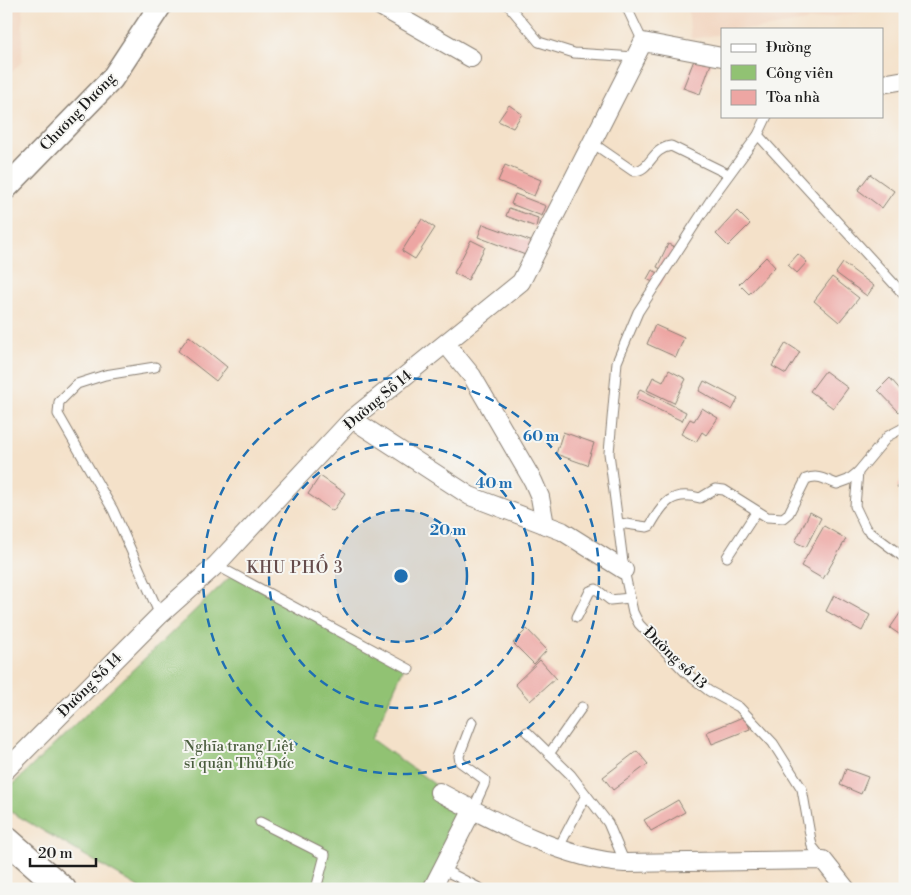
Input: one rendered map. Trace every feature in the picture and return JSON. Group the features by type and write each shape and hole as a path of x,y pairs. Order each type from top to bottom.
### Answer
{"main road":[{"path":"6,839 63,889"}],"street":[{"name":"Chương Dương","path":"6,188 112,79 160,6"},
{"path":"380,6 472,58"},
{"path":"639,49 721,57"},
{"name":"Đường Số 14","path":"6,770 160,615 216,565 352,418 521,282 639,49"},
{"path":"884,84 905,80"},
{"path":"446,344 472,376 533,481 540,497 545,525"},
{"path":"352,418 470,496 562,531 624,570"},
{"path":"439,792 518,831 599,861 625,863 823,860"},
{"path":"432,889 473,810"},
{"name":"Đường số 13","path":"823,860 846,889"}],"lane":[{"path":"508,6 539,42 574,53 639,49 626,6"},
{"name":"Đường số 13","path":"766,118 758,135 728,174 638,312 617,362 609,453 624,570 630,598 639,624 686,673 709,691 739,707 773,743 802,789 812,846 823,860"},
{"path":"758,135 905,296"},
{"path":"592,142 633,171 640,171 662,147 670,146 728,174"},
{"path":"154,367 105,375 77,384 59,402 58,414 113,510 160,615"},
{"path":"619,523 650,526 663,505 676,496 690,495 700,498 715,489 724,490 767,517 783,518 789,513 806,479 813,476 824,477 837,484 848,480 858,472 888,436 905,427"},
{"path":"858,472 855,506 866,529 902,556"},
{"path":"727,557 757,512"},
{"path":"216,565 409,668"},
{"path":"576,617 590,591 596,589 610,600 630,598"},
{"path":"549,754 582,707"},
{"path":"472,722 459,756 462,765 485,780 473,810"},
{"path":"527,732 571,775 608,823 625,863"},
{"path":"559,847 586,795"},
{"path":"260,822 325,855 316,889"},
{"path":"442,869 481,889"}],"shaded area":[{"path":"6,6 23,6 22,61 6,79"},
{"path":"688,6 898,6 763,28 721,28 721,34 691,39"}],"green space":[{"name":"Nghĩa trang Liệt sĩ quận Thủ Đức","path":"232,575 405,665 372,739 469,809 432,889 142,889 6,809 6,791"}],"building":[{"path":"696,55 712,61 700,94 683,88"},
{"path":"509,105 522,114 513,128 498,121"},
{"path":"505,165 541,180 534,196 498,181"},
{"path":"870,174 894,191 882,208 858,190"},
{"path":"515,194 546,206 542,216 511,204"},
{"path":"509,208 538,218 536,227 506,216"},
{"path":"737,211 750,224 728,246 716,234"},
{"path":"422,219 435,228 415,259 402,251"},
{"path":"483,224 533,242 528,256 478,237"},
{"path":"471,240 485,247 468,280 454,273"},
{"path":"668,244 679,249 667,272 657,267"},
{"path":"798,254 807,262 797,273 788,265"},
{"path":"766,257 775,267 749,294 739,284"},
{"path":"843,263 874,286 867,296 836,273"},
{"path":"652,270 665,276 660,286 647,279"},
{"path":"832,277 859,298 839,322 814,301"},
{"path":"655,325 684,338 676,357 647,344"},
{"path":"189,336 227,367 216,381 178,351"},
{"path":"786,343 800,352 786,374 772,366"},
{"path":"669,370 686,379 674,403 647,390 653,377 663,382"},
{"path":"825,371 848,388 833,408 810,391"},
{"path":"890,378 905,395 905,407 899,412 878,390"},
{"path":"704,381 738,399 732,410 699,391"},
{"path":"640,389 686,412 682,421 636,399"},
{"path":"702,408 718,418 706,435 702,432 696,442 681,434 690,419 694,421"},
{"path":"563,432 594,443 587,465 556,454"},
{"path":"905,474 905,491 897,487"},
{"path":"320,476 345,493 333,511 308,494"},
{"path":"810,512 821,518 806,547 795,542"},
{"path":"824,526 846,539 823,579 801,566"},
{"path":"834,595 870,615 862,631 826,611"},
{"path":"905,606 905,638 890,628"},
{"path":"527,629 547,650 534,664 513,643"},
{"path":"540,660 556,678 530,701 515,684"},
{"path":"745,716 750,729 712,744 707,732"},
{"path":"637,751 648,764 613,790 603,777"},
{"path":"846,769 868,777 861,794 840,785"},
{"path":"678,800 685,812 651,831 644,820"}],"district":[{"name":"KHU PHỐ 3","path":"295,568"}]}
